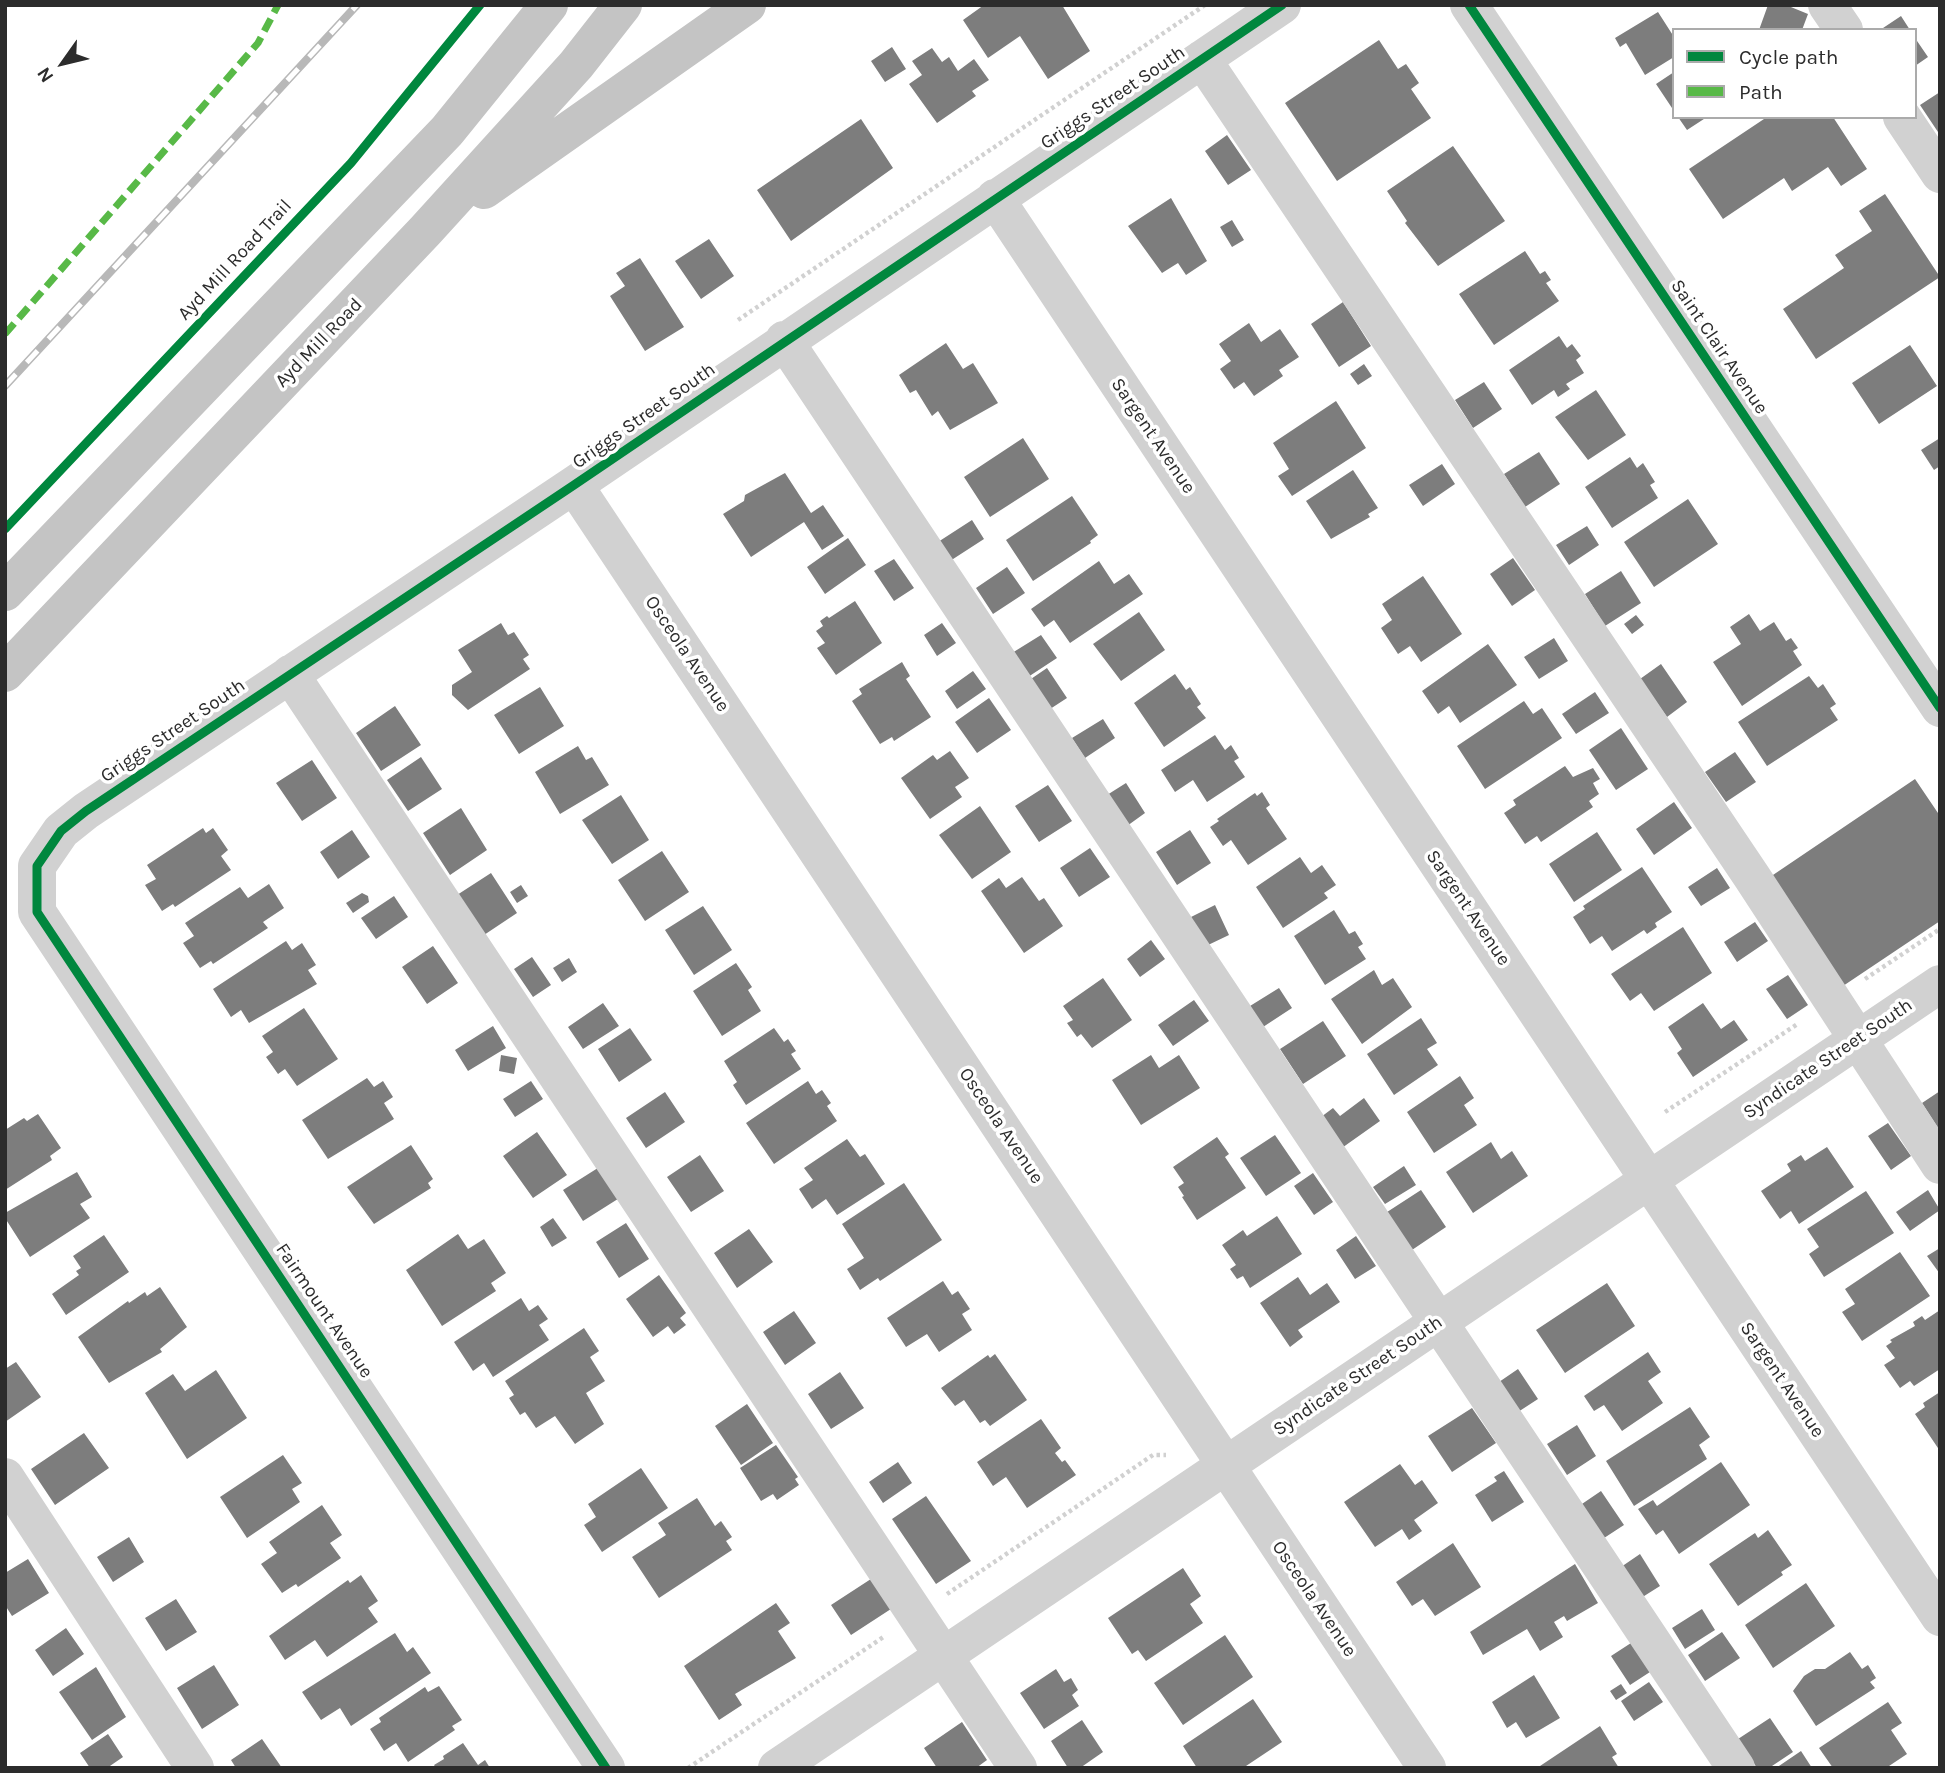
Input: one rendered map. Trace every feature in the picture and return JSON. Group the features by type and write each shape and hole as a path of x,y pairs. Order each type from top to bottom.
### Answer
{"main road":[{"path":"5,592 447,131 549,5"},
{"name":"Ayd Mill Road","path":"5,673 425,231 576,65 622,5"},
{"path":"425,231 747,5"}],"street":[{"name":"Griggs Street South","path":"37,866 61,831 86,811 574,485 1282,5"},
{"name":"Saint Clair Avenue","path":"1469,5 1940,708"},
{"path":"1827,5 1843,28"},
{"path":"1202,59 1752,877 1940,1165"},
{"path":"1903,119 1940,174"},
{"name":"Sargent Avenue","path":"995,198 1940,1617"},
{"path":"784,341 1736,1768"},
{"name":"Osceola Avenue","path":"574,485 1427,1768"},
{"path":"289,674 1018,1768"},
{"name":"Fairmount Avenue","path":"37,866 37,912 606,1768"},
{"name":"Syndicate Street South","path":"777,1768 1940,984"},
{"path":"5,1477 195,1768"}],"path":[{"path":"738,320 1206,5"}],"building":[{"path":"984,5 1062,5 1090,51 1048,79 1020,36 988,58 963,20"},
{"path":"1768,5 1786,5 1808,14 1803,28 1760,28"},
{"path":"1658,12 1672,34 1672,58 1645,75 1626,43 1620,47 1615,38"},
{"path":"1901,16 1909,28 1883,28"},
{"path":"1379,40 1398,69 1406,64 1419,83 1411,89 1431,118 1337,181 1285,103"},
{"path":"1917,41 1928,57 1917,65"},
{"path":"892,47 906,69 885,82 871,61"},
{"path":"932,48 942,62 949,57 958,71 974,59 989,80 972,91 976,96 937,123 909,84 922,75 912,61"},
{"path":"1672,73 1672,108 1656,84"},
{"path":"1940,92 1940,135 1920,105"},
{"path":"861,119 893,168 791,241 757,190"},
{"path":"1679,119 1704,119 1687,130"},
{"path":"1764,119 1834,119 1867,169 1841,186 1828,167 1792,191 1784,178 1723,219 1689,169"},
{"path":"1227,135 1251,170 1228,185 1205,151"},
{"path":"1453,146 1505,221 1438,266 1405,223 1407,221 1387,191"},
{"path":"1885,194 1940,277 1816,359 1783,309 1844,268 1835,255 1872,231 1859,211"},
{"path":"1171,198 1207,261 1186,275 1178,263 1162,273 1128,226"},
{"path":"1232,220 1244,240 1232,247 1220,227"},
{"path":"709,239 734,276 701,299 675,261"},
{"path":"1525,251 1540,274 1545,271 1551,280 1546,283 1559,301 1494,345 1459,294"},
{"path":"640,258 684,327 645,351 610,296 625,286 616,273"},
{"path":"1343,302 1371,346 1339,367 1311,324"},
{"path":"1249,323 1261,342 1280,329 1299,357 1279,370 1283,376 1254,396 1244,382 1234,389 1220,369 1231,361 1219,344"},
{"path":"1559,336 1567,348 1572,344 1581,356 1576,360 1584,373 1566,384 1570,389 1558,397 1554,390 1532,405 1509,370"},
{"path":"946,343 963,369 973,363 998,403 950,430 938,411 932,416 916,390 910,393 899,375"},
{"path":"1910,345 1937,386 1879,424 1852,383"},
{"path":"1364,364 1372,376 1358,385 1350,374"},
{"path":"1484,382 1502,409 1473,428 1455,400"},
{"path":"1596,390 1626,435 1588,460 1555,417"},
{"path":"1336,401 1366,448 1292,496 1278,476 1289,469 1273,443"},
{"path":"1023,438 1049,479 990,517 964,477"},
{"path":"1940,438 1940,466 1934,470 1921,450"},
{"path":"1539,452 1560,484 1525,507 1504,474"},
{"path":"1630,457 1637,468 1643,463 1655,482 1650,485 1658,498 1612,528 1585,487"},
{"path":"1442,464 1455,484 1423,506 1409,485"},
{"path":"1353,470 1378,508 1368,514 1370,517 1331,539 1306,501"},
{"path":"785,473 811,513 823,505 844,536 822,550 804,522 751,557 723,514 744,501 745,495"},
{"path":"1072,496 1098,535 1091,543 1033,581 1006,540"},
{"path":"1688,499 1718,544 1654,587 1624,542"},
{"path":"972,520 984,539 950,561 938,542"},
{"path":"1587,526 1599,545 1569,565 1556,545"},
{"path":"848,538 866,565 825,594 807,567"},
{"path":"1513,558 1535,590 1512,606 1490,574"},
{"path":"894,559 914,588 894,601 874,571"},
{"path":"1099,561 1114,584 1129,574 1143,594 1070,643 1054,620 1044,627 1031,609"},
{"path":"1007,567 1025,593 993,614 976,588"},
{"path":"1621,571 1641,603 1605,626 1585,594"},
{"path":"1423,576 1462,634 1421,662 1410,646 1398,654 1381,628 1392,620 1382,604"},
{"path":"855,601 882,643 836,675 817,648 825,643 816,631 823,626 820,621"},
{"path":"1139,612 1165,650 1121,681 1093,644"},
{"path":"1749,614 1760,631 1774,622 1786,641 1791,638 1798,648 1793,651 1802,665 1742,706 1713,662 1741,644 1730,627"},
{"path":"1636,615 1644,625 1632,634 1624,624"},
{"path":"501,623 508,635 514,632 529,655 523,659 530,669 468,710 452,695 452,685 472,672 458,650"},
{"path":"942,623 956,643 937,656 924,635"},
{"path":"1041,635 1057,658 1028,677 1012,653"},
{"path":"1554,638 1568,661 1539,679 1524,657"},
{"path":"1488,644 1517,685 1460,723 1449,706 1438,714 1422,691"},
{"path":"902,662 910,676 906,679 931,717 894,741 892,737 880,744 852,701 862,694 859,689"},
{"path":"1661,664 1687,702 1667,717 1640,679"},
{"path":"1047,668 1067,698 1047,711 1028,681"},
{"path":"973,671 986,689 957,709 945,691"},
{"path":"1175,674 1186,690 1190,687 1201,704 1197,707 1206,718 1164,747 1134,703"},
{"path":"1809,676 1818,688 1823,684 1836,704 1830,708 1838,720 1767,766 1738,722"},
{"path":"540,687 564,726 519,754 494,715"},
{"path":"1595,692 1609,713 1576,734 1562,714"},
{"path":"989,698 1011,730 977,753 955,722"},
{"path":"1524,701 1533,714 1542,708 1562,738 1485,789 1457,746"},
{"path":"395,706 421,745 381,771 356,733"},
{"path":"1103,719 1115,738 1085,758 1072,738"},
{"path":"1621,728 1648,769 1616,790 1589,750"},
{"path":"1215,735 1225,750 1231,745 1239,758 1234,761 1245,777 1207,802 1193,780 1175,792 1161,770"},
{"path":"578,746 586,760 592,757 609,785 560,814 535,772"},
{"path":"950,751 969,778 955,787 962,797 930,819 901,778 933,755 937,760"},
{"path":"1735,752 1756,782 1726,802 1705,772"},
{"path":"421,757 442,789 408,811 387,780"},
{"path":"312,760 337,798 302,821 276,783"},
{"path":"1565,766 1573,777 1593,768 1600,779 1593,783 1599,794 1589,801 1593,807 1541,842 1537,836 1525,844 1504,813 1516,805 1513,800"},
{"path":"1915,779 1940,816 1940,921 1843,986 1770,877"},
{"path":"1126,783 1145,813 1127,826 1107,795"},
{"path":"1048,785 1072,821 1039,842 1015,806"},
{"path":"1262,792 1270,805 1266,808 1287,839 1248,865 1231,840 1223,846 1210,827 1219,821 1217,819 1255,793 1257,796"},
{"path":"621,795 649,840 612,864 582,820"},
{"path":"1674,802 1692,828 1654,855 1636,829"},
{"path":"980,806 1011,852 972,879 939,835"},
{"path":"461,808 487,850 450,875 423,833"},
{"path":"203,828 206,833 213,828 228,850 221,856 231,870 175,907 173,904 162,911 145,885 156,879 147,865"},
{"path":"352,830 370,857 338,879 320,852"},
{"path":"1190,830 1211,863 1177,885 1156,852"},
{"path":"1597,832 1622,870 1574,902 1549,864"},
{"path":"1090,848 1110,877 1079,897 1060,868"},
{"path":"662,851 689,892 645,921 618,880"},
{"path":"1300,857 1311,873 1322,865 1336,885 1324,893 1328,898 1283,928 1256,887"},
{"path":"1642,867 1672,912 1655,923 1657,927 1647,934 1644,930 1612,951 1602,936 1590,944 1573,917 1585,909 1583,906"},
{"path":"1717,868 1730,888 1701,906 1688,887"},
{"path":"491,873 517,913 484,935 457,895"},
{"path":"1022,877 1039,901 1044,898 1063,926 1024,953 981,891 999,878 1006,888"},
{"path":"269,884 284,908 263,922 268,928 213,964 211,961 200,968 183,943 194,936 185,923 240,887 248,898"},
{"path":"521,885 528,896 517,903 510,892"},
{"path":"362,893 368,896 369,902 353,913 346,903"},
{"path":"394,896 408,917 376,939 361,918"},
{"path":"1215,905 1229,935 1206,946 1191,917"},
{"path":"703,906 732,950 694,975 665,930"},
{"path":"1334,910 1349,934 1355,931 1363,944 1358,947 1366,959 1325,985 1294,936"},
{"path":"1755,922 1768,941 1737,962 1724,942"},
{"path":"1683,927 1712,973 1654,1011 1641,993 1630,1001 1611,974"},
{"path":"1151,940 1165,959 1140,977 1127,959"},
{"path":"286,941 292,950 302,943 316,965 308,970 317,984 249,1023 241,1010 231,1017 213,989"},
{"path":"433,946 458,983 427,1004 402,967"},
{"path":"532,957 551,985 533,997 514,969"},
{"path":"569,958 577,972 562,982 553,968"},
{"path":"736,963 752,987 748,990 761,1011 722,1036 693,991"},
{"path":"1374,970 1382,985 1393,978 1412,1007 1362,1044 1331,999"},
{"path":"1788,975 1808,1005 1787,1019 1766,989"},
{"path":"1103,978 1132,1020 1092,1048 1081,1034 1077,1037 1067,1023 1073,1020 1063,1006"},
{"path":"1279,988 1292,1008 1263,1027 1250,1006"},
{"path":"1194,1000 1209,1021 1173,1046 1158,1025"},
{"path":"603,1003 619,1026 583,1049 568,1027"},
{"path":"1703,1003 1721,1029 1734,1020 1748,1040 1693,1077 1677,1053 1682,1049 1668,1027"},
{"path":"304,1008 338,1059 297,1086 285,1069 278,1074 266,1057 273,1052 262,1036"},
{"path":"1421,1018 1437,1043 1427,1049 1438,1065 1394,1095 1367,1054"},
{"path":"1323,1021 1346,1056 1303,1084 1280,1049"},
{"path":"493,1026 506,1048 468,1071 455,1050"},
{"path":"630,1028 652,1060 619,1082 598,1049"},
{"path":"774,1028 784,1042 788,1039 796,1051 791,1054 801,1069 746,1105 733,1085 737,1082 724,1061"},
{"path":"501,1055 517,1058 514,1074 499,1071"},
{"path":"1151,1055 1159,1068 1179,1055 1200,1088 1141,1125 1112,1080"},
{"path":"1460,1076 1474,1098 1464,1105 1477,1125 1434,1153 1407,1112"},
{"path":"367,1078 374,1087 383,1081 393,1097 384,1103 394,1119 328,1159 302,1120"},
{"path":"531,1081 543,1099 515,1117 503,1099"},
{"path":"808,1081 816,1094 822,1090 831,1103 827,1106 837,1121 774,1164 746,1123"},
{"path":"1940,1091 1940,1131 1922,1103"},
{"path":"665,1092 685,1122 646,1148 626,1118"},
{"path":"1364,1098 1380,1121 1339,1150 1317,1120 1333,1108 1340,1116"},
{"path":"38,1114 61,1148 50,1156 52,1160 5,1190 5,1130 24,1118 27,1121"},
{"path":"1888,1123 1911,1156 1891,1170 1868,1136"},
{"path":"537,1132 567,1175 533,1198 503,1156"},
{"path":"1275,1135 1301,1173 1266,1196 1240,1158"},
{"path":"1217,1137 1229,1154 1225,1157 1246,1188 1197,1220 1182,1197 1184,1196 1178,1187 1184,1183 1173,1167"},
{"path":"847,1139 860,1157 865,1154 885,1184 837,1215 826,1199 812,1209 799,1189 813,1180 804,1168"},
{"path":"1491,1142 1501,1159 1512,1151 1528,1176 1473,1213 1446,1172"},
{"path":"411,1145 433,1179 428,1183 431,1188 374,1224 347,1187"},
{"path":"1827,1147 1854,1187 1799,1224 1791,1211 1780,1219 1761,1191 1791,1171 1787,1164 1801,1155 1805,1161"},
{"path":"700,1155 724,1191 691,1212 667,1177"},
{"path":"601,1166 621,1197 583,1221 563,1190"},
{"path":"1404,1166 1416,1185 1385,1204 1373,1187"},
{"path":"77,1172 92,1197 80,1204 90,1218 30,1257 5,1218 5,1213"},
{"path":"1313,1173 1333,1202 1314,1215 1294,1186"},
{"path":"904,1183 942,1240 880,1281 878,1278 860,1290 847,1269 864,1258 842,1224"},
{"path":"1421,1190 1446,1227 1409,1252 1384,1214"},
{"path":"1928,1190 1940,1210 1910,1231 1896,1212"},
{"path":"1866,1191 1894,1233 1824,1277 1809,1254 1819,1247 1807,1229"},
{"path":"1277,1216 1302,1254 1250,1288 1243,1276 1237,1279 1230,1269 1236,1265 1222,1245 1243,1230 1247,1236"},
{"path":"553,1218 567,1238 552,1247 540,1227"},
{"path":"626,1223 649,1259 619,1278 596,1242"},
{"path":"749,1229 773,1262 737,1288 714,1253"},
{"path":"458,1234 468,1249 484,1239 506,1273 491,1283 496,1291 442,1326 406,1270"},
{"path":"104,1235 129,1272 66,1315 52,1294 79,1275 76,1271 81,1268 73,1256"},
{"path":"1356,1236 1376,1266 1355,1279 1336,1250"},
{"path":"1940,1248 1940,1274 1927,1256"},
{"path":"1900,1252 1930,1296 1862,1341 1842,1312 1855,1304 1845,1289"},
{"path":"659,1275 686,1313 680,1318 686,1325 674,1334 668,1326 653,1337 626,1299"},
{"path":"1298,1277 1310,1295 1327,1283 1340,1302 1298,1330 1303,1337 1290,1347 1260,1303"},
{"path":"943,1281 952,1295 958,1291 970,1309 962,1314 972,1330 939,1352 927,1334 906,1347 887,1318"},
{"path":"1607,1283 1635,1326 1565,1373 1536,1330"},
{"path":"160,1287 187,1327 160,1349 162,1352 109,1383 78,1337 128,1301 129,1303 145,1292 147,1296"},
{"path":"521,1298 529,1311 538,1305 548,1319 539,1325 549,1340 493,1377 484,1363 473,1371 454,1342"},
{"path":"1940,1310 1940,1369 1914,1386 1910,1381 1900,1388 1884,1365 1895,1358 1886,1346 1892,1342 1890,1340 1915,1326 1913,1322 1922,1316 1925,1320"},
{"path":"794,1311 816,1343 785,1365 763,1332"},
{"path":"584,1328 599,1351 590,1357 605,1381 586,1393 604,1424 575,1444 555,1416 536,1428 525,1412 520,1415 509,1398 514,1395 505,1381"},
{"path":"1648,1352 1661,1372 1648,1381 1663,1403 1622,1431 1604,1405 1594,1411 1584,1396"},
{"path":"995,1354 1027,1400 990,1426 985,1420 980,1423 964,1400 955,1406 941,1388 988,1355 990,1358"},
{"path":"16,1362 41,1397 5,1422 5,1369"},
{"path":"1518,1369 1538,1399 1518,1412 1499,1382"},
{"path":"216,1370 247,1418 187,1459 145,1393 173,1374 185,1391"},
{"path":"840,1372 864,1408 831,1429 808,1394"},
{"path":"1940,1392 1940,1451 1915,1414 1925,1407 1923,1403"},
{"path":"747,1404 773,1443 741,1465 715,1426"},
{"path":"1690,1407 1710,1437 1699,1445 1707,1459 1634,1506 1606,1461"},
{"path":"1472,1408 1496,1443 1452,1472 1428,1436"},
{"path":"1041,1419 1061,1448 1055,1453 1062,1462 1065,1460 1076,1475 1027,1508 1006,1477 993,1486 977,1462"},
{"path":"1577,1425 1596,1456 1567,1475 1547,1444"},
{"path":"84,1433 109,1468 55,1505 31,1469"},
{"path":"776,1445 798,1477 795,1479 799,1485 777,1500 773,1494 761,1501 740,1468"},
{"path":"283,1455 302,1483 292,1489 300,1502 247,1538 220,1497"},
{"path":"898,1462 912,1483 883,1503 869,1482"},
{"path":"1721,1462 1750,1505 1679,1554 1663,1530 1656,1535 1638,1509 1653,1500 1657,1506"},
{"path":"1400,1464 1415,1485 1422,1480 1438,1503 1414,1520 1422,1531 1409,1540 1402,1529 1375,1547 1344,1502"},
{"path":"641,1468 668,1508 602,1552 584,1525 596,1517 588,1504"},
{"path":"1504,1471 1524,1502 1492,1522 1475,1495 1497,1481 1494,1477"},
{"path":"1601,1491 1624,1525 1601,1540 1579,1506"},
{"path":"926,1496 971,1561 936,1584 892,1519"},
{"path":"697,1498 715,1526 721,1521 732,1537 726,1541 732,1550 659,1598 632,1557 666,1535 658,1523"},
{"path":"322,1505 342,1535 330,1543 341,1558 298,1587 296,1584 282,1593 261,1564 277,1553 269,1542"},
{"path":"1768,1530 1792,1565 1781,1572 1783,1575 1738,1606 1709,1564 1755,1533 1758,1538"},
{"path":"129,1537 144,1562 113,1582 97,1557"},
{"path":"1453,1543 1481,1587 1435,1616 1423,1599 1412,1606 1396,1582"},
{"path":"1640,1554 1660,1586 1641,1598 1621,1567"},
{"path":"28,1559 49,1593 12,1616 5,1605 5,1573"},
{"path":"1575,1564 1598,1603 1567,1621 1564,1616 1554,1622 1563,1637 1540,1651 1527,1629 1483,1655 1470,1632"},
{"path":"1183,1568 1201,1596 1190,1604 1203,1623 1146,1661 1138,1650 1132,1654 1108,1618"},
{"path":"361,1575 378,1601 368,1608 378,1622 327,1657 315,1640 285,1660 269,1636 348,1580 350,1583"},
{"path":"874,1577 894,1607 851,1635 831,1605"},
{"path":"1806,1583 1835,1626 1773,1668 1745,1625"},
{"path":"176,1599 197,1632 166,1651 145,1618"},
{"path":"776,1603 790,1623 778,1631 796,1658 735,1694 742,1705 719,1720 684,1666"},
{"path":"1702,1609 1715,1630 1685,1649 1672,1628"},
{"path":"66,1628 84,1654 53,1676 35,1650"},
{"path":"1722,1632 1740,1658 1705,1681 1688,1655"},
{"path":"395,1633 407,1652 413,1647 431,1673 351,1726 340,1708 321,1720 302,1692"},
{"path":"1225,1635 1253,1677 1183,1725 1154,1683"},
{"path":"1631,1643 1650,1672 1630,1685 1611,1656"},
{"path":"1850,1652 1862,1669 1868,1665 1876,1678 1870,1682 1875,1688 1816,1726 1793,1691 1804,1676 1815,1669 1825,1669"},
{"path":"214,1665 239,1705 202,1729 177,1688"},
{"path":"96,1667 126,1717 92,1740 59,1692"},
{"path":"1056,1669 1064,1682 1071,1678 1078,1690 1072,1695 1079,1706 1044,1729 1020,1693"},
{"path":"1534,1675 1560,1718 1526,1738 1516,1722 1507,1728 1492,1702"},
{"path":"1649,1682 1663,1702 1634,1721 1621,1701"},
{"path":"1621,1684 1627,1693 1616,1700 1610,1691"},
{"path":"439,1686 462,1720 452,1726 455,1730 408,1762 396,1743 384,1751 370,1729 381,1722 379,1718 425,1687 428,1692"},
{"path":"1253,1699 1282,1742 1243,1768 1197,1768 1183,1746"},
{"path":"1888,1702 1902,1723 1891,1730 1907,1754 1886,1768 1833,1768 1819,1748"},
{"path":"1770,1718 1793,1752 1769,1768 1757,1768 1738,1739"},
{"path":"1082,1720 1103,1752 1080,1768 1068,1768 1051,1741"},
{"path":"962,1722 987,1760 976,1768 937,1768 924,1748"},
{"path":"1600,1726 1617,1754 1612,1757 1619,1768 1537,1768"},
{"path":"108,1734 123,1757 107,1768 90,1768 80,1753"},
{"path":"262,1739 282,1768 236,1768 231,1760"},
{"path":"463,1743 478,1765 485,1760 490,1768 436,1768 434,1765 444,1759 443,1756"},
{"path":"1801,1751 1812,1768 1776,1768"}],"railway":[{"path":"5,386 357,5"}],"marked path":[{"path":"5,334 258,43 278,5"}],"cycle path":[{"name":"Ayd Mill Road Trail","path":"5,529 351,163 480,5"},
{"path":"606,1768 37,912 37,866 61,831 86,811 574,485 1282,5"},
{"path":"1469,5 1940,708"}]}
